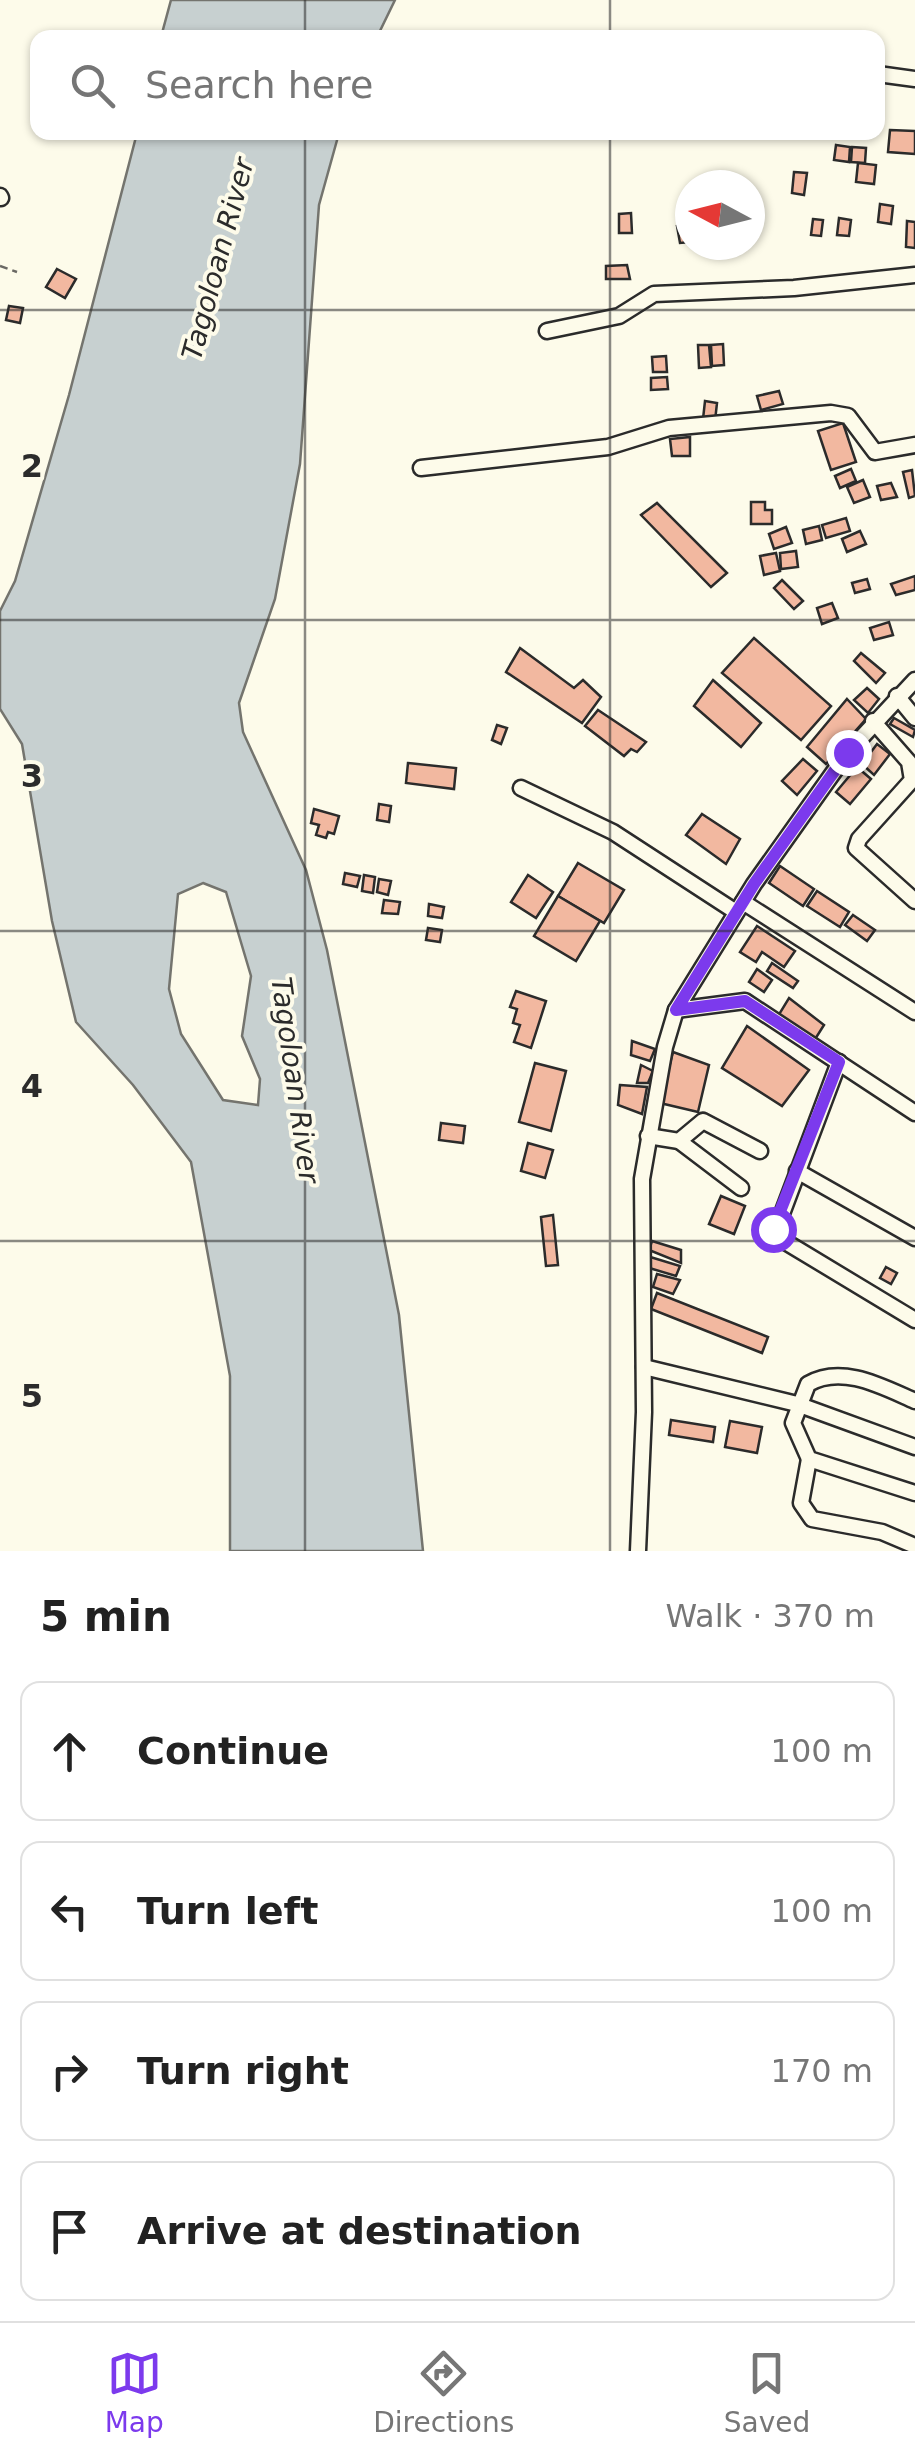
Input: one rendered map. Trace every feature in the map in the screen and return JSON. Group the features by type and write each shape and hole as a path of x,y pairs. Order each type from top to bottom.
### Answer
{"street":[{"path":"885,75 915,79"},
{"path":"548,330 619,316 654,294 794,288 915,274"},
{"path":"420,468 608,447 669,428 831,413 848,416 876,452 915,445"},
{"path":"638,1551 644,1367 640,1195 648,1136 676,1010 739,907 872,722 915,680"},
{"path":"897,696 915,718"},
{"path":"872,722 909,762 912,780 859,839 856,848 915,901"},
{"path":"521,788 613,832 915,1012"},
{"path":"676,1010 745,1001 915,1113"},
{"path":"839,1062 774,1225 776,1240 915,1320"},
{"path":"679,1142 703,1122 760,1151"},
{"path":"648,1136 679,1142 741,1188"},
{"path":"797,1171 915,1238"},
{"path":"644,1367 797,1404 915,1446"},
{"path":"915,1402 859,1379 828,1376 808,1384 797,1404 794,1430 809,1458 801,1503 812,1519 882,1532 915,1546"},
{"path":"809,1458 915,1493"}],"path":[{"path":"0,266 17,272"}],"water":[{"path":"171,0 395,0 380,30 163,30"},
{"name":"Tagoloan River","path":"135,140 337,140 319,205 300,464 275,599 239,703 243,732 306,870 327,950 399,1315 423,1551 230,1551 230,1376 191,1162 133,1085 76,1022 52,921 22,744 0,709 0,611 15,581 69,395","holes":["203,883 226,892 251,976 242,1036 260,1079 258,1105 223,1100 181,1034 169,989 178,894"]}],"building":[{"path":"890,130 915,131 915,154 888,152"},
{"path":"836,145 850,147 849,162 834,160"},
{"path":"852,147 866,148 865,163 851,162"},
{"path":"858,163 876,165 874,184 856,182"},
{"path":"794,172 807,173 804,195 792,193"},
{"path":"880,204 893,206 891,224 878,222"},
{"path":"631,213 632,233 619,233 619,214"},
{"path":"839,218 851,220 849,236 837,235"},
{"path":"813,219 823,220 821,236 811,235"},
{"path":"907,221 915,222 915,248 906,247"},
{"path":"627,265 630,279 606,279 606,266"},
{"path":"57,269 76,279 65,298 46,287"},
{"path":"9,306 23,308 20,323 6,320"},
{"path":"723,344 724,365 712,366 711,345"},
{"path":"698,345 709,345 711,367 699,368"},
{"path":"666,356 667,372 653,372 652,357"},
{"path":"667,377 668,389 651,390 651,378"},
{"path":"779,391 783,404 761,410 757,396"},
{"path":"705,401 717,403 715,421 703,419"},
{"path":"843,423 856,462 831,470 818,431"},
{"path":"690,437 690,456 672,456 670,439"},
{"path":"851,469 856,481 840,488 835,476"},
{"path":"912,470 915,496 909,498 903,472"},
{"path":"863,480 870,497 854,503 847,487"},
{"path":"891,483 897,497 881,500 877,486"},
{"path":"751,502 765,502 765,510 772,510 772,524 751,524"},
{"path":"657,503 727,573 711,587 641,515"},
{"path":"846,518 850,531 826,538 822,525"},
{"path":"819,526 822,540 806,544 803,530"},
{"path":"786,527 792,543 774,549 769,534"},
{"path":"860,531 866,544 847,552 842,539"},
{"path":"796,551 798,567 781,569 780,553"},
{"path":"776,553 780,571 764,575 760,556"},
{"path":"915,576 915,590 896,595 891,584"},
{"path":"867,579 870,589 855,593 852,583"},
{"path":"782,580 803,601 794,609 774,588"},
{"path":"832,603 838,618 822,624 817,608"},
{"path":"889,622 893,635 874,640 870,628"},
{"path":"754,638 831,706 801,740 722,673"},
{"path":"520,648 574,688 583,680 601,697 582,723 506,672"},
{"path":"861,653 885,673 876,683 854,661"},
{"path":"713,680 761,723 741,747 694,706"},
{"path":"867,688 879,699 868,713 854,700"},
{"path":"847,699 866,719 826,764 807,747"},
{"path":"598,710 646,742 637,752 631,749 624,756 585,726"},
{"path":"894,718 915,730 913,737 890,724"},
{"path":"497,725 507,728 501,744 492,740"},
{"path":"877,744 890,754 874,775 862,764"},
{"path":"803,759 817,771 797,795 782,781"},
{"path":"408,763 456,768 454,789 406,783"},
{"path":"857,767 871,779 850,804 836,792"},
{"path":"379,804 391,806 389,822 377,820"},
{"path":"314,809 339,816 334,834 328,832 326,838 316,835 319,825 311,823"},
{"path":"702,814 740,839 726,864 686,835"},
{"path":"578,863 624,890 604,923 558,896"},
{"path":"780,866 814,889 803,906 769,883"},
{"path":"345,873 360,876 357,887 343,884"},
{"path":"364,875 375,877 373,893 362,891"},
{"path":"528,875 553,892 536,918 511,902"},
{"path":"379,879 391,881 388,895 377,892"},
{"path":"817,891 849,912 840,927 807,906"},
{"path":"558,896 600,921 576,961 534,936"},
{"path":"384,900 400,902 398,914 382,913"},
{"path":"429,904 444,907 442,918 428,916"},
{"path":"853,915 875,930 867,941 845,925"},
{"path":"757,926 795,951 784,967 762,952 756,962 740,952"},
{"path":"428,928 442,930 440,942 426,940"},
{"path":"772,963 798,981 793,988 767,971"},
{"path":"757,969 772,980 764,992 749,982"},
{"path":"516,991 546,1001 531,1048 514,1042 520,1025 513,1023 517,1009 510,1007"},
{"path":"789,998 824,1025 812,1044 775,1021"},
{"path":"747,1026 809,1070 782,1106 722,1068"},
{"path":"632,1041 655,1049 650,1061 631,1055"},
{"path":"673,1052 709,1065 698,1112 660,1103"},
{"path":"535,1063 566,1071 551,1131 519,1122"},
{"path":"641,1065 653,1071 648,1083 637,1083"},
{"path":"620,1085 647,1087 642,1114 618,1105"},
{"path":"441,1123 465,1126 463,1143 439,1140"},
{"path":"528,1143 553,1150 545,1178 521,1171"},
{"path":"721,1196 745,1206 734,1234 709,1224"},
{"path":"553,1215 558,1265 546,1266 541,1217"},
{"path":"652,1241 681,1250 681,1263 649,1250"},
{"path":"647,1256 680,1266 676,1276 646,1267"},
{"path":"886,1267 897,1273 891,1284 880,1278"},
{"path":"657,1274 680,1280 673,1294 653,1287"},
{"path":"657,1293 768,1337 762,1353 651,1309"},
{"path":"671,1420 715,1427 713,1442 669,1435"},
{"path":"730,1421 762,1427 757,1453 725,1447"}],"route":[{"path":"773,1229 839,1062 745,1001 702,1010 676,1010 754,884 848,752"}]}
